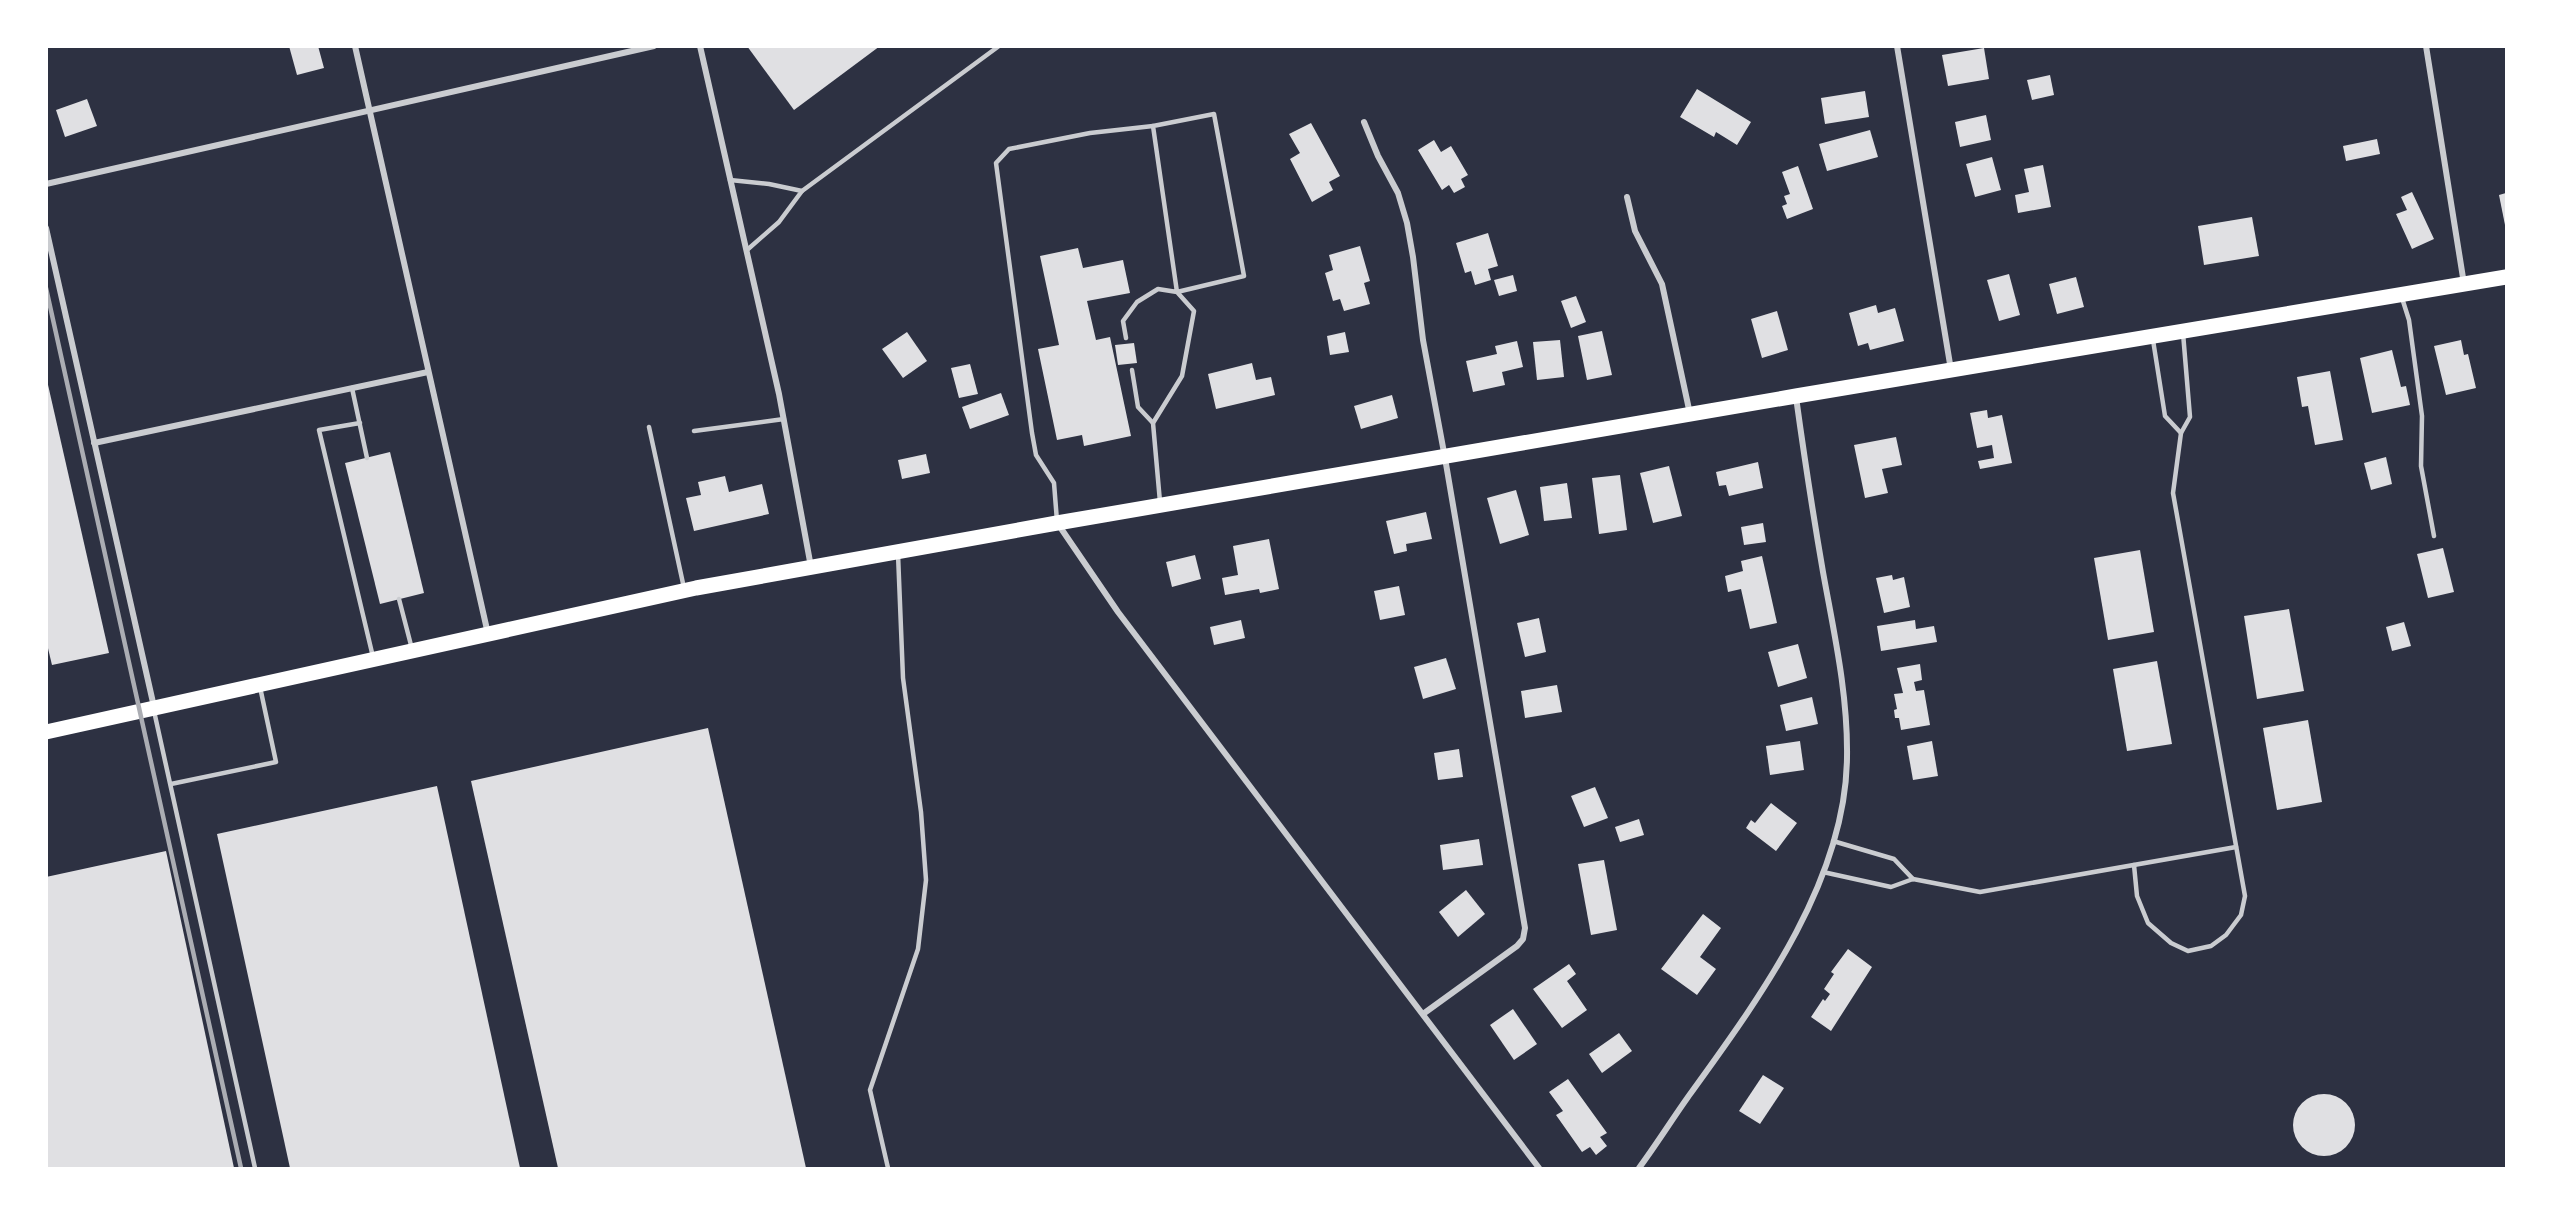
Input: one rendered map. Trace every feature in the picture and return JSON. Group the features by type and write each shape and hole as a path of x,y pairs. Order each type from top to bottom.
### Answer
{"main road":[{"path":"46,732 685,591 811,567 1796,396 2506,277"}],"street":[{"path":"355,46 488,634"},
{"path":"46,184 654,46"},
{"path":"700,46 784,419 811,567"},
{"path":"1897,46 1951,370"},
{"path":"2426,46 2464,285"},
{"path":"1364,122 1378,156 1398,193 1407,223 1423,340 1525,928 1523,939 1517,946 1423,1014"},
{"path":"1627,197 1635,231 1664,293 1690,415"},
{"path":"46,228 154,708"},
{"path":"94,443 429,372"},
{"path":"1639,1168 1717,1057 1782,958 1823,872 1833,841 1845,788 1847,757 1842,678 1822,569 1796,396"},
{"path":"1058,523 1118,612 1539,1168"}],"lane":[{"path":"747,250 779,222 802,191 999,46"},
{"path":"1058,523 1054,483 1036,455 1032,433 996,164 1009,149 1214,114 1244,276 1177,292 1158,289 1137,302 1123,321 1126,338"},
{"path":"1153,126 1177,292 1194,310 1189,349 1182,376 1153,423 1160,506"},
{"path":"730,180 769,184 802,191"},
{"path":"2401,295 2409,320 2422,416 2421,466 2434,536"},
{"path":"2134,865 2137,896 2148,923 2170,943 2188,951 2211,946 2226,935 2241,915 2245,896 2173,493 2181,433 2190,417 2183,332"},
{"path":"2153,337 2165,416 2181,433"},
{"path":"1132,370 1138,407 1153,423"},
{"path":"352,388 368,458"},
{"path":"693,431 784,419"},
{"path":"360,423 319,430 374,659"},
{"path":"649,427 685,591"},
{"path":"888,1168 870,1090 918,949 926,880 921,812 903,678 898,551"},
{"path":"399,599 412,651"},
{"path":"171,784 276,762 260,685"},
{"path":"154,708 255,1168"},
{"path":"1833,841 1894,859 1913,879"},
{"path":"1823,872 1891,887 1913,879 1980,892 2236,847"}],"building":[{"path":"289,46 318,46 324,68 297,75"},
{"path":"747,46 880,46 794,110"},
{"path":"1984,48 1989,79 1948,86 1942,55"},
{"path":"2050,75 2054,95 2032,100 2027,80"},
{"path":"1697,89 1751,122 1737,145 1716,132 1714,137 1680,117"},
{"path":"1865,91 1869,117 1825,124 1821,98"},
{"path":"87,99 97,126 65,137 56,110"},
{"path":"1986,115 1991,140 1960,147 1955,122"},
{"path":"1311,123 1340,176 1329,182 1333,190 1312,202 1290,159 1300,153 1289,134"},
{"path":"1870,130 1878,157 1827,171 1819,144"},
{"path":"2377,139 2380,154 2346,161 2343,146"},
{"path":"1434,140 1441,152 1451,146 1468,175 1461,179 1465,187 1454,193 1449,185 1442,190 1418,150"},
{"path":"1992,157 2001,190 1975,197 1966,164"},
{"path":"2043,165 2051,207 2018,213 2015,195 2029,192 2024,169"},
{"path":"1798,166 1813,209 1787,219 1782,206 1787,204 1784,196 1790,194 1782,172"},
{"path":"2412,192 2434,239 2412,249 2396,214 2407,210 2401,197"},
{"path":"2506,193 2506,225 2505,225 2499,195"},
{"path":"2252,217 2259,256 2204,265 2198,226"},
{"path":"1488,233 1498,266 1488,269 1491,280 1475,285 1471,271 1465,273 1456,243"},
{"path":"1360,246 1370,281 1364,283 1370,304 1344,311 1340,299 1333,301 1325,273 1333,270 1329,255"},
{"path":"1078,248 1083,268 1123,260 1130,293 1087,301 1096,340 1110,337 1131,436 1084,446 1082,435 1057,440 1038,349 1059,345 1040,256"},
{"path":"2009,274 2020,315 1999,321 1987,280"},
{"path":"1513,275 1517,291 1499,296 1494,280"},
{"path":"2076,277 2084,307 2057,314 2049,284"},
{"path":"1576,296 1586,322 1571,328 1561,301"},
{"path":"1876,305 1878,313 1895,308 1904,341 1870,350 1868,343 1858,346 1849,313"},
{"path":"1777,311 1788,350 1762,358 1751,319"},
{"path":"1602,331 1612,375 1587,380 1578,336"},
{"path":"907,332 927,361 903,378 882,349"},
{"path":"1345,332 1349,352 1330,355 1327,336"},
{"path":"1560,340 1564,377 1537,380 1533,342"},
{"path":"2461,340 2464,355 2468,354 2476,388 2446,395 2434,346"},
{"path":"1517,341 1523,367 1502,372 1505,385 1473,392 1466,361 1497,354 1495,346"},
{"path":"1134,343 1137,363 1118,365 1115,345"},
{"path":"2392,350 2401,387 2406,386 2410,405 2372,413 2360,358"},
{"path":"1252,363 1256,380 1271,377 1275,395 1216,409 1208,374"},
{"path":"970,364 978,394 959,398 951,368"},
{"path":"2330,371 2343,440 2315,445 2308,406 2302,407 2297,377"},
{"path":"46,376 109,653 52,665 46,640"},
{"path":"1001,393 1009,415 970,429 962,407"},
{"path":"1392,395 1398,418 1361,429 1354,406"},
{"path":"1987,410 1988,418 2002,415 2012,463 1980,469 1978,461 1994,458 1992,445 1977,448 1970,413"},
{"path":"1896,437 1902,465 1882,469 1888,493 1865,498 1854,445"},
{"path":"390,452 424,593 380,604 345,463"},
{"path":"926,454 930,473 902,479 898,460"},
{"path":"2386,457 2392,484 2371,490 2364,463"},
{"path":"1758,462 1763,488 1729,496 1726,485 1719,486 1716,472"},
{"path":"1669,466 1682,516 1653,523 1640,473"},
{"path":"1620,475 1627,530 1599,534 1592,478"},
{"path":"725,476 729,492 762,484 769,514 694,531 686,498 701,495 698,482"},
{"path":"1567,483 1572,518 1544,521 1540,487"},
{"path":"1516,490 1529,535 1500,544 1487,498"},
{"path":"1426,512 1432,539 1406,544 1407,551 1394,554 1386,521"},
{"path":"1763,523 1766,542 1744,545 1741,527"},
{"path":"1269,539 1279,589 1260,593 1259,589 1225,595 1222,578 1238,575 1233,546"},
{"path":"2443,548 2454,592 2428,598 2417,554"},
{"path":"2140,550 2154,632 2108,640 2094,558"},
{"path":"1195,555 1201,579 1172,587 1166,562"},
{"path":"1762,556 1777,623 1750,629 1741,589 1728,592 1725,576 1743,571 1741,561"},
{"path":"1892,575 1893,580 1904,577 1910,607 1884,613 1876,578"},
{"path":"1399,586 1405,615 1380,620 1374,591"},
{"path":"2289,609 2304,691 2257,699 2244,616"},
{"path":"1539,618 1546,652 1525,657 1517,623"},
{"path":"1241,620 1245,638 1214,645 1210,627"},
{"path":"1915,620 1916,629 1934,626 1937,642 1881,651 1877,626"},
{"path":"2404,622 2411,646 2392,651 2386,627"},
{"path":"1798,644 1807,678 1778,687 1768,652"},
{"path":"1446,658 1456,689 1423,699 1414,667"},
{"path":"2157,661 2172,744 2127,751 2113,669"},
{"path":"1920,664 1922,680 1914,682 1916,691 1924,690 1930,725 1901,730 1899,718 1895,718 1894,710 1897,709 1894,694 1903,693 1897,668"},
{"path":"1557,685 1562,712 1525,718 1521,691"},
{"path":"1812,697 1818,724 1786,731 1780,705"},
{"path":"2308,720 2322,802 2277,810 2263,728"},
{"path":"708,728 806,1168 558,1168 471,781"},
{"path":"1800,741 1804,770 1770,775 1766,746"},
{"path":"1932,741 1938,776 1913,780 1907,746"},
{"path":"1459,749 1463,777 1438,780 1434,753"},
{"path":"437,786 520,1168 290,1168 217,834"},
{"path":"1595,787 1608,818 1584,827 1571,796"},
{"path":"1771,803 1797,823 1776,851 1746,828 1751,820 1755,823"},
{"path":"1639,819 1644,835 1620,842 1615,827"},
{"path":"1479,839 1483,865 1443,870 1440,845"},
{"path":"166,851 234,1168 46,1168 46,877"},
{"path":"1604,860 1617,930 1591,935 1578,864"},
{"path":"1466,890 1485,914 1458,937 1439,912"},
{"path":"1703,914 1721,928 1700,957 1716,969 1697,995 1661,969"},
{"path":"1848,949 1872,967 1831,1031 1811,1017 1823,999 1825,1001 1830,994 1824,989 1834,974 1831,972"},
{"path":"1569,964 1576,974 1567,981 1587,1010 1562,1028 1533,989"},
{"path":"1513,1009 1537,1044 1514,1060 1490,1025"},
{"path":"1619,1033 1632,1051 1602,1073 1589,1054"},
{"path":"1763,1075 1784,1088 1760,1124 1739,1111"},
{"path":"1568,1079 1607,1133 1600,1137 1607,1146 1596,1155 1590,1147 1582,1152 1556,1115 1563,1111 1549,1092"},
{"path":"2324,1094 2336,1096 2346,1103 2353,1113 2355,1125 2353,1137 2346,1147 2336,1154 2324,1156 2312,1154 2302,1147 2295,1137 2293,1125 2295,1113 2302,1103 2312,1096"}],"railway":[{"path":"46,288 241,1168"}]}
